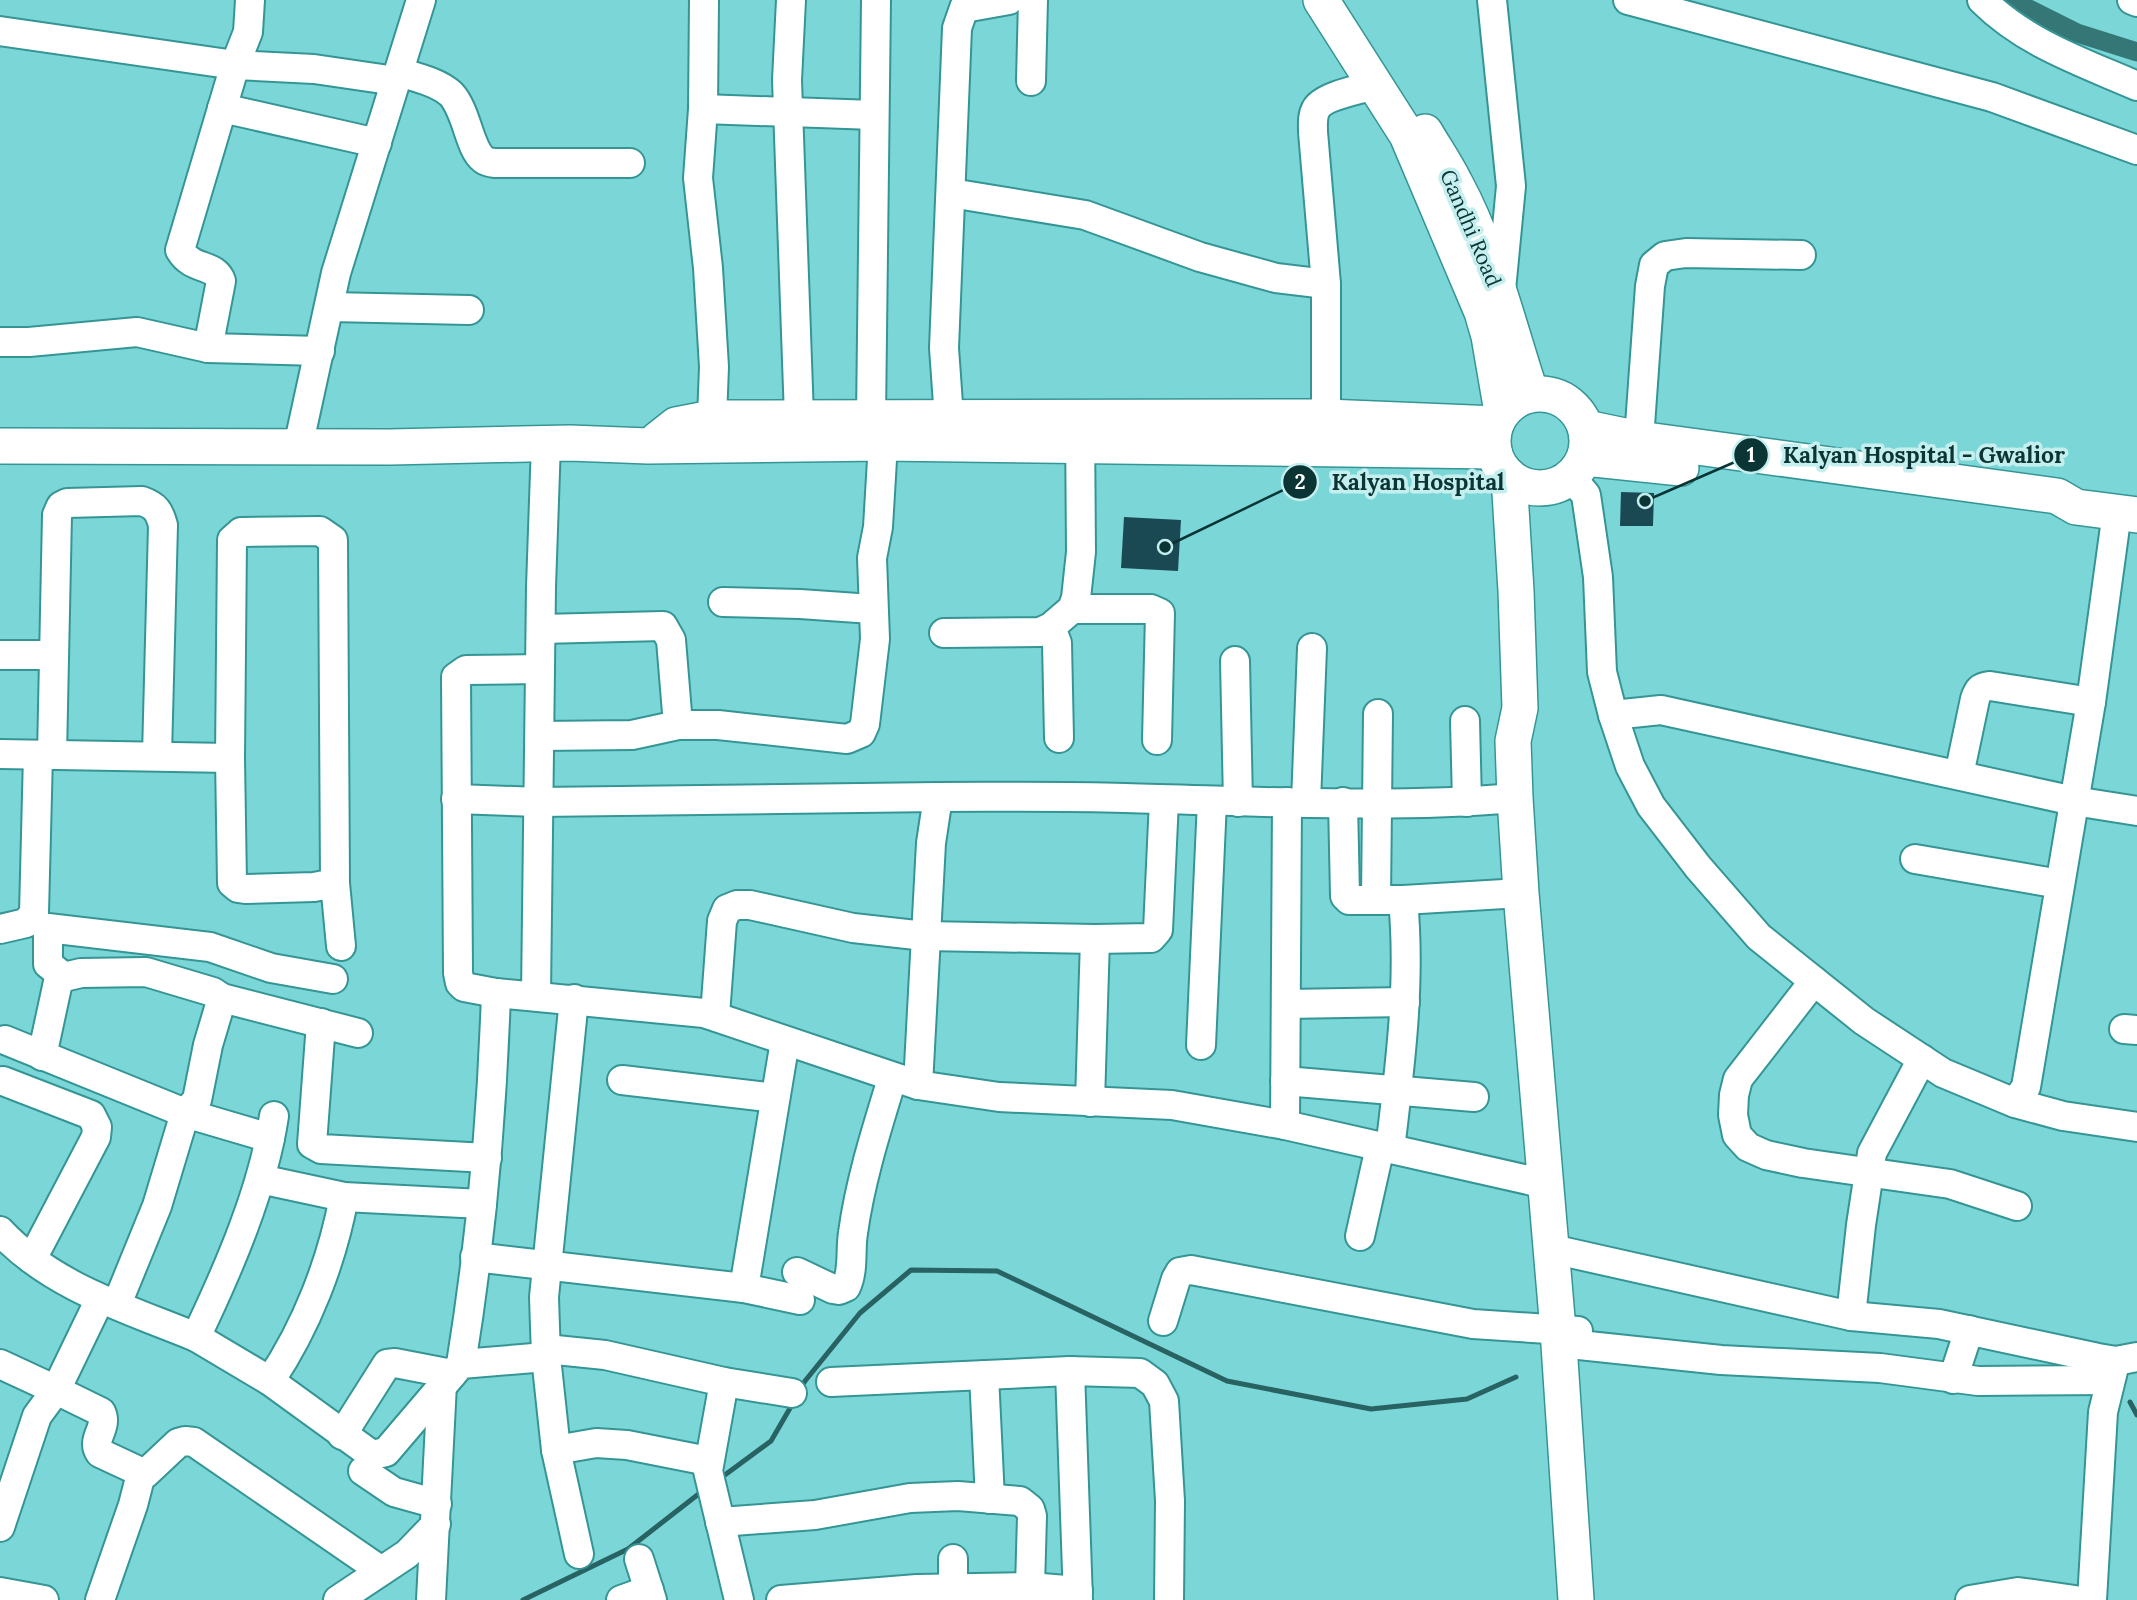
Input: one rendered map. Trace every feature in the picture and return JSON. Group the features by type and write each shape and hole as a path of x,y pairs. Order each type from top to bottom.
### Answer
{"main road":[{"path":"0,446 298,447 546,443 648,446 877,430 1506,432 1545,394 1559,397 1580,415 1581,454 1560,485 1533,488 1520,484 1506,432 1489,336 1491,306 1407,135 1321,0"},
{"name":"Gandhi Road","path":"1345,0 1456,184 1489,265 1491,306"},
{"path":"648,446 676,425 712,418 799,417 877,430 949,418 1080,432 1326,417 1506,432"},
{"path":"1506,432 1520,708 1513,741 1521,893 1546,1184 1560,1251 1572,1335 1598,1600"},
{"path":"1581,454 1639,439 2057,496 2076,507 2127,514"},
{"path":"1581,454 2050,514 2076,507"},
{"path":"1520,708 1533,740 1560,1251"},
{"path":"1572,1335 1576,1600"}],"street":[{"path":"208,348 221,281 214,271 184,259 180,250 235,65 248,32 250,0"},
{"path":"298,447 336,273 421,0"},
{"path":"704,0 703,109 698,178 706,246 714,367 712,418"},
{"path":"791,0 788,110 799,417"},
{"path":"540,736 632,735 678,725 718,725 847,738 861,733 865,724 875,639 872,558 878,527 874,115 876,0"},
{"path":"949,418 944,348 957,28 964,9 1009,0"},
{"path":"1031,81 1033,0"},
{"path":"1491,306 1511,186 1492,0"},
{"path":"1628,0 1992,97 2137,150"},
{"path":"1982,0 2001,19 2046,47 2137,86"},
{"path":"2132,0 2137,2"},
{"path":"0,31 235,65 314,69 427,81 449,93 462,110 475,148 483,159 494,163 630,163"},
{"path":"1326,417 1326,284 1313,116 1317,106 1325,100 1375,85"},
{"path":"222,108 377,143"},
{"path":"703,109 874,115"},
{"path":"951,193 1085,215 1200,257 1276,278 1326,284"},
{"path":"1639,439 1650,285 1654,265 1665,256 1686,253 1801,255"},
{"path":"330,307 469,310"},
{"path":"0,342 29,342 137,332 208,348 320,351"},
{"path":"944,633 1040,632 1051,627 1072,608 1076,598 1081,552 1080,432"},
{"path":"536,995 546,443"},
{"path":"1581,454 1598,577 1602,672 1613,715 1630,766 1651,806 1698,867 1759,937 1864,1021 1943,1073 2015,1103 2063,1116 2137,1127"},
{"path":"0,929 26,923 34,913 53,655 57,515 61,506 67,503 142,501 154,505 160,513 163,526 157,755"},
{"path":"2015,1103 2026,1087 2091,702 2127,514"},
{"path":"335,883 314,887 245,889 232,883 232,540 242,532 320,531 333,540 335,883 341,946"},
{"path":"723,602 873,609"},
{"path":"1072,608 1151,609 1160,613 1157,740"},
{"path":"541,629 663,626 671,640 678,725"},
{"path":"1051,627 1057,643 1059,738"},
{"path":"1285,1125 1286,1004 1297,803 1312,648"},
{"path":"0,655 53,655"},
{"path":"1201,1045 1225,802 1235,661"},
{"path":"541,669 466,670 456,677 458,979 464,987 496,993 715,1015 905,1082 999,1097 1172,1105 1285,1125 1546,1184"},
{"path":"1959,775 1975,699 1983,687 2091,702"},
{"path":"1613,715 1661,710 2074,800 2137,811"},
{"path":"1360,1236 1385,1148 1396,1089 1405,1002 1405,921 1390,900 1378,803 1378,714"},
{"path":"1465,721 1466,802"},
{"path":"0,754 230,758"},
{"path":"456,799 539,803 939,797 1378,803 1466,802 1515,798"},
{"path":"797,1272 833,1289 846,1287 850,1277 853,1233 865,1177 905,1082 925,936 931,843 939,797"},
{"path":"715,1015 722,922 727,909 737,905 750,905 853,928 925,936 1151,938 1158,930 1164,800"},
{"path":"1343,803 1345,896 1349,900 1521,893"},
{"path":"1915,859 2060,884"},
{"path":"64,977 48,964 48,928 210,947 271,968 333,979"},
{"path":"1090,1102 1095,939"},
{"path":"42,1056 58,982 64,977 81,973 146,972 213,992 222,998 358,1033"},
{"path":"1814,981 1738,1079 1732,1115 1737,1135 1748,1147 1766,1155 1967,1188 2017,1206"},
{"path":"431,1600 452,1374 475,1257 482,1204 496,993"},
{"path":"0,1527 37,1416 56,1391 109,1301 156,1206 185,1114 197,1100 208,1045 222,998"},
{"path":"574,999 544,1297 546,1353 556,1450 579,1554"},
{"path":"1286,1004 1405,1002"},
{"path":"321,1023 312,1144 321,1149 487,1157"},
{"path":"5,1040 185,1114 272,1127 260,1179 219,1290 196,1337"},
{"path":"744,1288 785,1041"},
{"path":"1851,1316 1872,1153 1922,1059"},
{"path":"622,1080 775,1098"},
{"path":"3,1081 91,1115 97,1127 96,1137 32,1259"},
{"path":"1285,1082 1474,1097"},
{"path":"260,1179 344,1197 482,1204"},
{"path":"270,1381 306,1316 319,1284 336,1238 344,1197"},
{"path":"0,1231 32,1259 75,1288 196,1337 270,1381 372,1455 386,1452 452,1374"},
{"path":"1560,1251 1851,1316 1940,1324 2121,1366"},
{"path":"475,1257 744,1288 800,1300"},
{"path":"1163,1321 1176,1279 1180,1272 1191,1270 1473,1324 1572,1335 1721,1360 1880,1368 1954,1379 2002,1382 2121,1366"},
{"path":"1954,1379 1969,1330"},
{"path":"342,1434 387,1364 395,1363 452,1374 546,1353 605,1355 724,1382 792,1393"},
{"path":"0,1364 101,1412 104,1421 96,1441 97,1450 141,1474 148,1472 178,1443 194,1442 380,1570"},
{"path":"2092,1600 2104,1412 2121,1366"},
{"path":"781,1600 894,1590 953,1595 1030,1587 1078,1595 1070,1371"},
{"path":"831,1382 1070,1371 1140,1373 1155,1384 1164,1401 1170,1500 1170,1600"},
{"path":"984,1375 990,1499"},
{"path":"724,1382 709,1473 740,1600"},
{"path":"556,1450 597,1443 627,1445 709,1473"},
{"path":"363,1471 394,1492 437,1514"},
{"path":"100,1600 134,1505 141,1474"},
{"path":"720,1522 815,1515 910,1498 958,1496 1020,1501 1030,1509 1032,1516 1030,1587"},
{"path":"338,1600 407,1553 437,1514"},
{"path":"621,1600 650,1595 639,1559"},
{"path":"953,1559 953,1595"},
{"path":"0,1592 44,1600"},
{"path":"1980,1599 2018,1592 2075,1600"}],"building":[{"path":"1621,492 1654,493 1653,526 1620,526"},
{"path":"1124,517 1181,520 1178,571 1121,568"}],"waterway":[{"path":"2011,0 2077,33 2137,52"},
{"path":"799,1391 860,1313 911,1270 997,1271 1227,1381 1371,1409 1467,1399 1516,1377"},
{"path":"2130,1402 2137,1415"},
{"path":"718,1480 771,1441 793,1403"},
{"path":"523,1600 628,1549 705,1489"}],"place":[{"name":"Kalyan Hospital - Gwalior","path":"1645,501"},
{"name":"Kalyan Hospital","path":"1165,547"}]}
